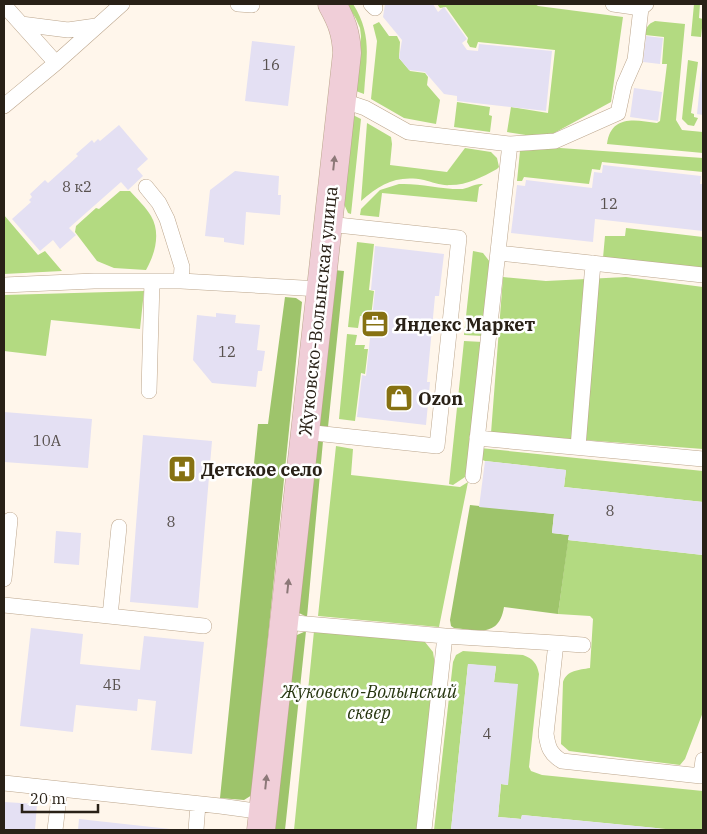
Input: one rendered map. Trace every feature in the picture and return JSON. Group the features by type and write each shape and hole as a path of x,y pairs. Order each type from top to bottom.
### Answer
{"main road":[{"name":"Жуковско-Волынская улица","path":"262,821 347,54 346,36 332,4"}],"lane":[{"path":"4,4 56,63"},
{"path":"4,106 79,44 96,26 122,4"},
{"path":"342,100 365,108 408,132 510,144 555,141 618,113 624,85 635,60 643,6 613,4"},
{"path":"21,24 68,30 96,26"},
{"path":"473,476 510,144"},
{"path":"146,187 159,203 167,219 182,267 181,281"},
{"path":"304,432 437,446 459,238 328,224"},
{"path":"498,253 703,275"},
{"path":"578,447 594,263"},
{"path":"4,285 94,281 181,281 320,289"},
{"path":"149,390 152,281"},
{"path":"477,438 703,458"},
{"path":"4,579 10,520"},
{"path":"110,616 118,527"},
{"path":"4,605 204,626"},
{"path":"284,622 583,646"},
{"path":"424,830 445,636"},
{"path":"556,643 546,734 547,746 553,756 562,761 702,776 703,760"},
{"path":"4,783 198,804 262,821"},
{"path":"55,830 60,789"},
{"path":"196,830 198,804"}],"green space":[{"path":"347,4 353,4 359,15 366,37 367,59 364,94 356,91 361,36 360,28"},
{"path":"437,4 535,4 538,6 623,17 611,102 545,138 507,132 511,107 548,113 555,50 478,42 476,48 470,47 467,42 468,38 446,7 440,8"},
{"path":"694,4 700,4 699,18 703,19 701,37 691,36"},
{"path":"655,21 685,24 676,120 682,130 703,132 703,153 607,144 609,134 619,123 633,120 657,123 660,121 667,64 662,64 664,37 645,35 648,26"},
{"path":"379,22 389,36 397,36 400,42 399,58 410,71 425,73 428,77 427,85 440,100 436,124 404,118 371,99 377,41 373,25"},
{"path":"688,60 698,62 691,113 694,114 694,117 698,118 694,126 688,125 682,119"},
{"path":"457,102 490,107 489,115 492,116 490,132 454,127"},
{"path":"353,115 361,119 351,214 348,213 343,202"},
{"path":"367,123 391,137 390,165 447,172 465,148 491,152 497,158 499,167 475,180 457,185 444,185 414,179 397,180 375,190 361,201"},
{"path":"560,148 703,158 703,172 602,162 600,170 592,169 589,184 524,177 522,181 517,181 520,151"},
{"path":"399,184 460,189 483,184 479,187 477,202 382,193 379,217 360,215 361,209 380,190"},
{"path":"120,191 130,191 147,209 156,229 156,243 146,270 114,268 97,261 75,232 76,226 96,208 99,209"},
{"path":"4,215 38,255 45,251 62,271 4,274"},
{"path":"626,228 703,237 703,268 603,258 605,236 625,236"},
{"path":"357,242 374,244 369,290 374,291 371,317 360,316 358,328 348,327"},
{"path":"473,251 483,253 490,262 483,336 464,335"},
{"path":"334,270 344,271 328,427 316,426"},
{"path":"503,277 546,281 626,277 703,287 703,449 491,433"},
{"path":"144,291 140,329 51,320 46,356 4,351 4,295"},
{"path":"285,297 296,298 302,302 252,795 244,800 220,798 258,424 268,424"},
{"path":"347,334 357,335 355,345 365,345 364,349 368,349 365,374 361,373 355,421 339,419"},
{"path":"464,341 483,342 468,475 453,485 449,484"},
{"path":"315,440 323,441 307,617 299,613"},
{"path":"336,446 353,449 351,475 460,487 468,482 439,627 318,616"},
{"path":"480,448 703,471 703,502 564,487 566,470 485,461 480,459"},
{"path":"470,505 554,514 552,533 569,535 558,614 504,607 497,624 492,628 479,630 454,628 451,626 450,620"},
{"path":"568,540 703,555 703,712 685,759 680,765 569,751 561,744 563,682 570,673 590,668 593,619 590,616 558,614"},
{"path":"306,631 285,830 274,830 294,639 297,635"},
{"name":"Жуковско-Волынский сквер","path":"314,631 425,642 433,652 435,665 417,830 294,830"},
{"path":"463,651 523,655 536,664 539,674 529,767 531,771 542,775 703,791 703,830 676,830 522,815 521,819 498,817 501,784 508,785 494,682 496,667 468,664 451,830 434,830 453,662 456,655"}],"building":[{"path":"385,4 433,4 438,12 444,7 467,39 462,43 467,50 478,51 479,44 552,51 546,111 457,101 457,96 444,94 425,72 409,70 399,58 402,40 383,17"},
{"path":"646,36 663,38 660,64 643,62"},
{"path":"252,41 295,46 288,106 245,101"},
{"path":"703,65 703,115 697,114"},
{"path":"634,88 662,92 658,121 630,117"},
{"path":"119,125 148,159 137,169 143,176 128,190 121,182 69,228 76,235 60,249 53,240 40,251 12,219 31,202 29,200 32,197 30,194 45,180 48,183 78,156 76,154 92,140 94,143 98,139 100,141"},
{"path":"603,165 701,176 700,184 703,184 703,231 595,219 593,242 511,233 517,185 525,186 526,180 592,188 594,172 602,173"},
{"path":"235,171 279,176 278,195 281,195 280,215 246,212 244,245 224,242 224,238 205,236 210,190"},
{"path":"375,246 444,254 439,296 435,296 427,382 430,382 426,425 357,417 362,375 366,376 375,290 371,290"},
{"path":"216,313 236,315 235,323 260,325 257,350 265,351 262,371 258,371 256,387 212,383 193,360 197,315 216,317"},
{"path":"4,412 92,419 88,468 4,462"},
{"path":"143,435 212,441 198,608 130,602"},
{"path":"485,461 566,470 564,487 703,502 703,555 568,540 569,535 552,533 554,514 479,507"},
{"path":"56,531 81,533 79,565 54,563"},
{"path":"31,628 83,634 80,664 140,670 144,636 204,642 192,754 151,750 156,701 138,699 137,711 76,705 73,732 20,726"},
{"path":"468,664 496,666 494,682 518,684 508,785 501,784 498,817 521,819 522,815 666,830 451,830"},
{"path":"4,802 37,804 35,830 4,829"},
{"path":"79,819 170,829 170,830 78,830"}],"place":[{"name":"Яндекс Маркет","path":"375,324"},
{"name":"Ozon","path":"399,398"},
{"name":"Детское село","path":"182,469"}]}
